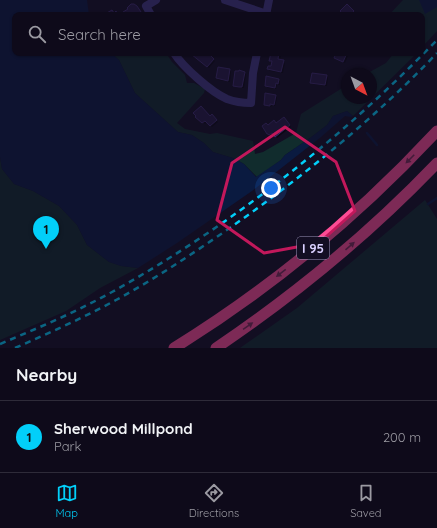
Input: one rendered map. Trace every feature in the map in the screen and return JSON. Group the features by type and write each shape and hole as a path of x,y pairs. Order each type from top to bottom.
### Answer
{"highway":[{"name":"I 95","path":"174,348 249,297 314,247 376,192 437,130"},
{"name":"I 95","path":"216,348 279,304 322,269 385,215 437,163"}],"street":[{"path":"149,12 146,6 156,0"},
{"path":"225,0 260,12"},
{"path":"266,12 269,0"},
{"path":"176,56 186,68 214,91 227,99 242,103 251,103 256,56"}],"highlighted area":[{"path":"285,127 336,162 355,211 319,243 264,253 217,220 232,163"}],"green space":[{"path":"403,0 437,0 437,31 425,44 425,12 392,12"},
{"path":"114,56 168,56 185,75 187,83 194,83 205,89 204,93 177,123 185,129 210,134 217,133 253,141 255,154 263,152 296,133 301,114 341,89 341,104 365,104 353,116 347,111 333,116 327,125 257,177 244,164 233,158 213,152 204,143 192,135 178,132 135,93 119,60"},
{"path":"392,56 414,56 377,92 377,68 386,63"},
{"path":"0,157 2,169 14,184 33,191 59,206 77,225 87,245 109,262 121,266 138,268 100,288 66,311 0,340"},
{"path":"425,200 437,219 437,348 240,348 297,308"}],"water":[{"path":"0,0 87,0 89,12 12,12 12,56 114,56 119,60 135,93 178,132 192,135 204,143 213,152 233,158 244,164 256,177 327,125 333,116 347,111 353,116 345,116 321,137 252,191 138,268 121,266 109,262 87,245 77,225 59,206 33,191 14,184 2,169 0,157"},
{"path":"419,0 437,0 437,7 425,14"}],"building":[{"path":"131,4 134,4 141,12 123,12 128,9 127,8"},
{"path":"347,4 354,11 341,12 340,11"},
{"path":"193,56 211,56 214,59 207,67"},
{"path":"270,56 278,56 278,59 284,60 281,72 267,69 268,66 271,66 272,61 269,61"},
{"path":"335,56 346,56 343,62 334,58"},
{"path":"218,67 230,69 228,81 216,78"},
{"path":"239,70 245,72 242,87 233,86 235,71"},
{"path":"312,73 327,75 325,85 310,83"},
{"path":"266,76 279,79 275,88 265,86"},
{"path":"265,93 276,95 274,105 264,105"},
{"path":"201,106 210,116 212,114 217,120 210,126 205,121 202,123 193,113"},
{"path":"284,117 290,125 275,137 272,133 269,135 267,134 262,126 266,123 268,125 274,120 276,123"}],"waterway":[{"path":"367,133 377,145"},
{"path":"428,204 437,198"}],"railway":[{"path":"425,52 437,40"},
{"path":"15,348 79,319 116,300 171,268 224,232 308,170 335,148 413,78 437,53"},
{"path":"0,344 43,326 112,292 157,266 243,209 324,145 363,111 421,56"}],"place":[{"name":"Sherwood Millpond","path":"46,249"}]}
